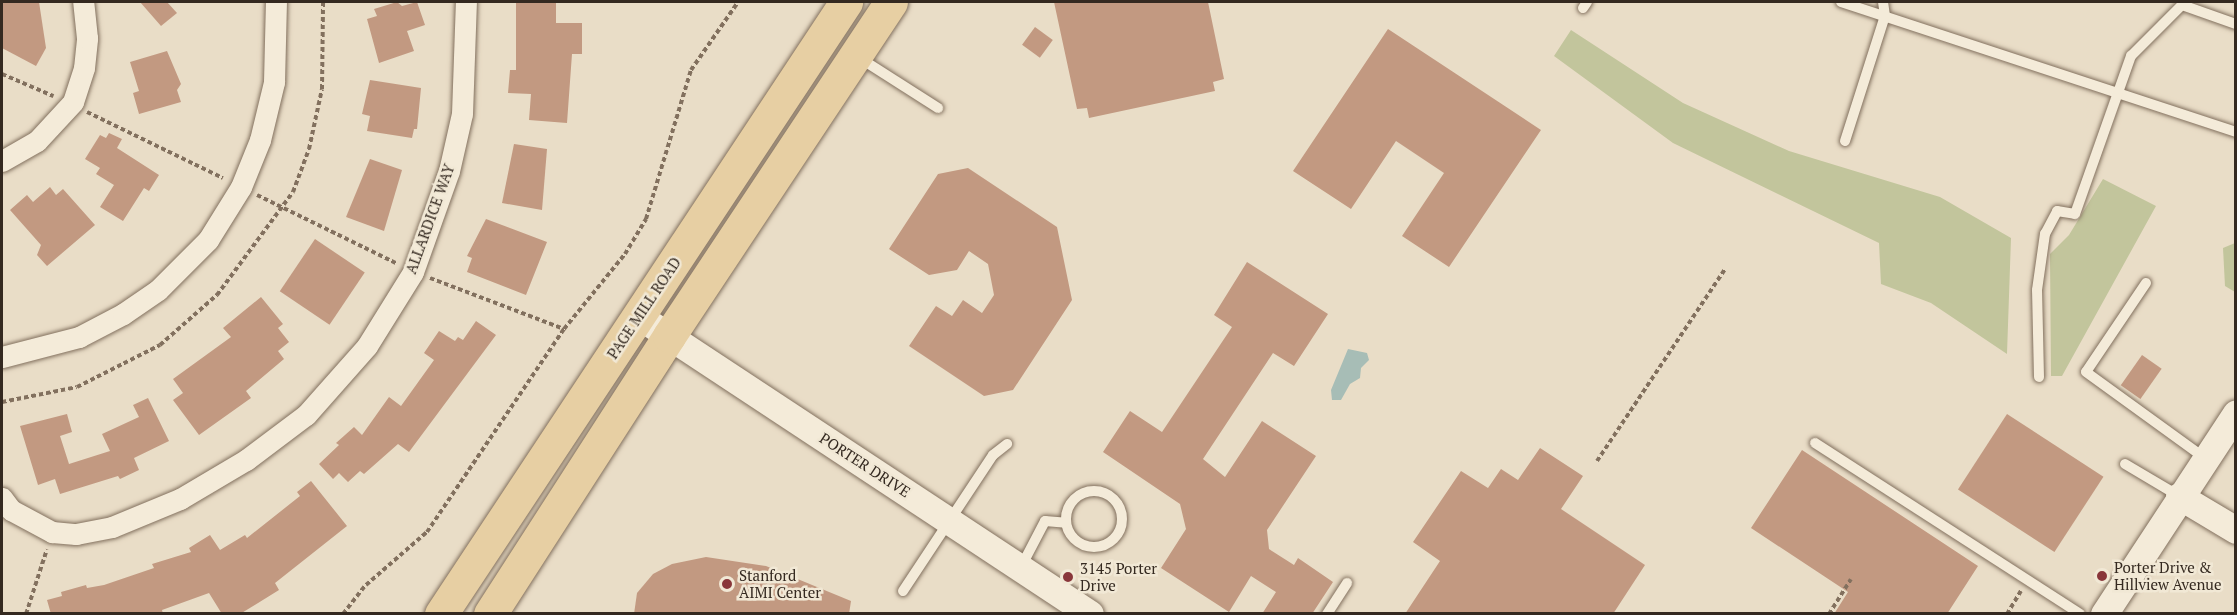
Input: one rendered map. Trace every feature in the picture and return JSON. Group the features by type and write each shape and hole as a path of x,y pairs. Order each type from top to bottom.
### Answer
{"main road":[{"name":"PAGE MILL ROAD","path":"441,614 640,317 846,2"},
{"path":"490,614 669,336 891,2"}],"street":[{"path":"2,161 37,141 72,104 84,68 87,38 83,2"},
{"path":"2,357 79,337 158,290 208,240 241,187 260,140 274,82 276,2"},
{"name":"ALLARDICE WAY","path":"2,498 11,510 52,531 76,534 112,527 180,499 246,460 306,415 367,346 413,272 449,171 462,114 466,2"},
{"name":"PORTER DRIVE","path":"640,317 1090,614"},
{"path":"2104,614 2235,413"},
{"path":"2179,496 2235,530"}],"lane":[{"path":"1841,2 2235,132"},
{"path":"1845,141 1885,16 1883,2"},
{"path":"2039,377 2037,290 2045,234 2057,211 2075,214 2102,132 2120,93 2131,56 2182,5 2235,24"},
{"path":"856,55 938,108"},
{"path":"2146,283 2086,372 2205,458"},
{"path":"1815,443 2080,614"},
{"path":"903,591 993,455 1006,444"},
{"path":"2125,464 2179,496"},
{"path":"1021,567 1045,521 1066,523 1082,544 1100,546 1116,536 1121,519 1112,498 1091,491 1071,502 1066,523"},
{"path":"1328,614 1347,583"}],"path":[{"path":"2,402 77,387 160,345 217,295 293,192 309,150 322,89 323,2"},
{"path":"343,614 366,585 426,532 564,329 625,254 646,219 691,70 738,2"},
{"path":"2,74 72,104 413,272 564,329"},
{"path":"1597,462 1725,269"},
{"path":"26,614 52,531"},
{"path":"1829,614 1851,579"},
{"path":"2007,614 2021,591 2030,596"}],"green space":[{"path":"1571,30 1683,103 1789,151 1940,197 2011,238 2007,354 1931,303 1881,284 1879,243 1673,143 1554,56"},
{"path":"2103,179 2156,206 2062,376 2051,376 2050,254 2069,235"},
{"path":"2236,243 2235,292 2225,286 2223,248"}],"water":[{"path":"1348,349 1367,353 1369,360 1361,368 1360,378 1350,384 1341,400 1332,400 1331,390"}],"building":[{"path":"2,2 39,2 46,48 36,66 2,48"},
{"path":"140,2 167,2 177,13 161,26"},
{"path":"397,2 402,6 417,2 425,25 407,31 414,51 379,63 367,19 377,16 374,9"},
{"path":"516,2 556,2 556,23 582,23 582,54 572,54 567,123 529,120 531,94 508,93 510,70 516,70"},
{"path":"1054,2 1208,2 1224,79 1213,82 1215,91 1089,118 1087,108 1077,109"},
{"path":"1035,27 1053,40 1040,58 1022,45"},
{"path":"1388,29 1541,130 1449,267 1402,236 1444,173 1396,141 1351,209 1293,171"},
{"path":"167,51 181,84 177,90 181,102 139,114 133,93 139,91 130,62"},
{"path":"370,80 421,88 417,129 414,129 412,138 367,131 370,116 362,114"},
{"path":"109,133 122,139 117,148 159,175 149,191 144,188 123,221 100,207 114,185 96,174 100,168 85,159 100,135 106,138"},
{"path":"514,144 547,149 542,210 502,203"},
{"path":"370,159 402,170 384,231 346,217"},
{"path":"968,168 1057,227 1072,300 1013,390 984,396 909,346 936,306 952,316 963,300 982,313 994,295 988,264 969,251 957,270 929,275 889,249 938,174"},
{"path":"50,187 56,195 63,189 95,225 47,266 37,255 41,245 10,210 27,195 33,202"},
{"path":"486,219 547,242 526,295 467,272 472,258 467,256"},
{"path":"315,239 365,273 330,325 280,291"},
{"path":"1247,262 1328,314 1294,366 1273,353 1203,459 1225,477 1262,421 1316,456 1267,530 1269,549 1294,565 1298,558 1333,582 1312,614 1262,614 1276,592 1251,576 1229,612 1161,568 1186,529 1180,504 1103,452 1130,411 1162,432 1232,327 1214,315"},
{"path":"261,297 283,324 278,328 289,342 278,351 284,359 246,391 251,398 199,435 173,400 183,393 173,379 231,337 223,328"},
{"path":"476,321 496,335 409,452 398,444 364,474 360,471 348,482 339,473 333,479 319,464 339,445 336,443 354,427 362,435 389,397 401,406 434,360 424,353 439,331 455,341 458,337 463,340"},
{"path":"2142,355 2162,369 2140,399 2121,385"},
{"path":"148,398 169,441 134,458 139,470 120,479 118,476 60,494 55,479 38,485 20,426 67,414 72,432 60,436 69,464 110,451 102,434 139,417 133,405"},
{"path":"2007,414 2103,477 2054,552 1958,489"},
{"path":"1540,448 1583,476 1561,509 1645,565 1613,614 1405,614 1440,561 1413,542 1461,471 1488,488 1501,469 1518,480"},
{"path":"1802,450 1978,566 1947,614 1834,614 1848,592 1751,528"},
{"path":"311,481 347,526 275,583 279,590 240,614 222,614 209,593 162,610 163,614 51,614 47,600 62,596 61,592 86,585 87,588 104,585 154,568 152,564 191,552 189,548 210,535 220,550 245,535 247,538 300,496 297,492"},
{"name":"Stanford AIMI Center","path":"706,557 766,566 851,601 849,614 634,614 637,593 653,574 672,564"}],"place":[{"name":"Porter Drive & Hillview Avenue","path":"2102,576"},
{"name":"3145 Porter Drive","path":"1068,577"},
{"name":"Stanford AIMI Center","path":"727,584"}]}
